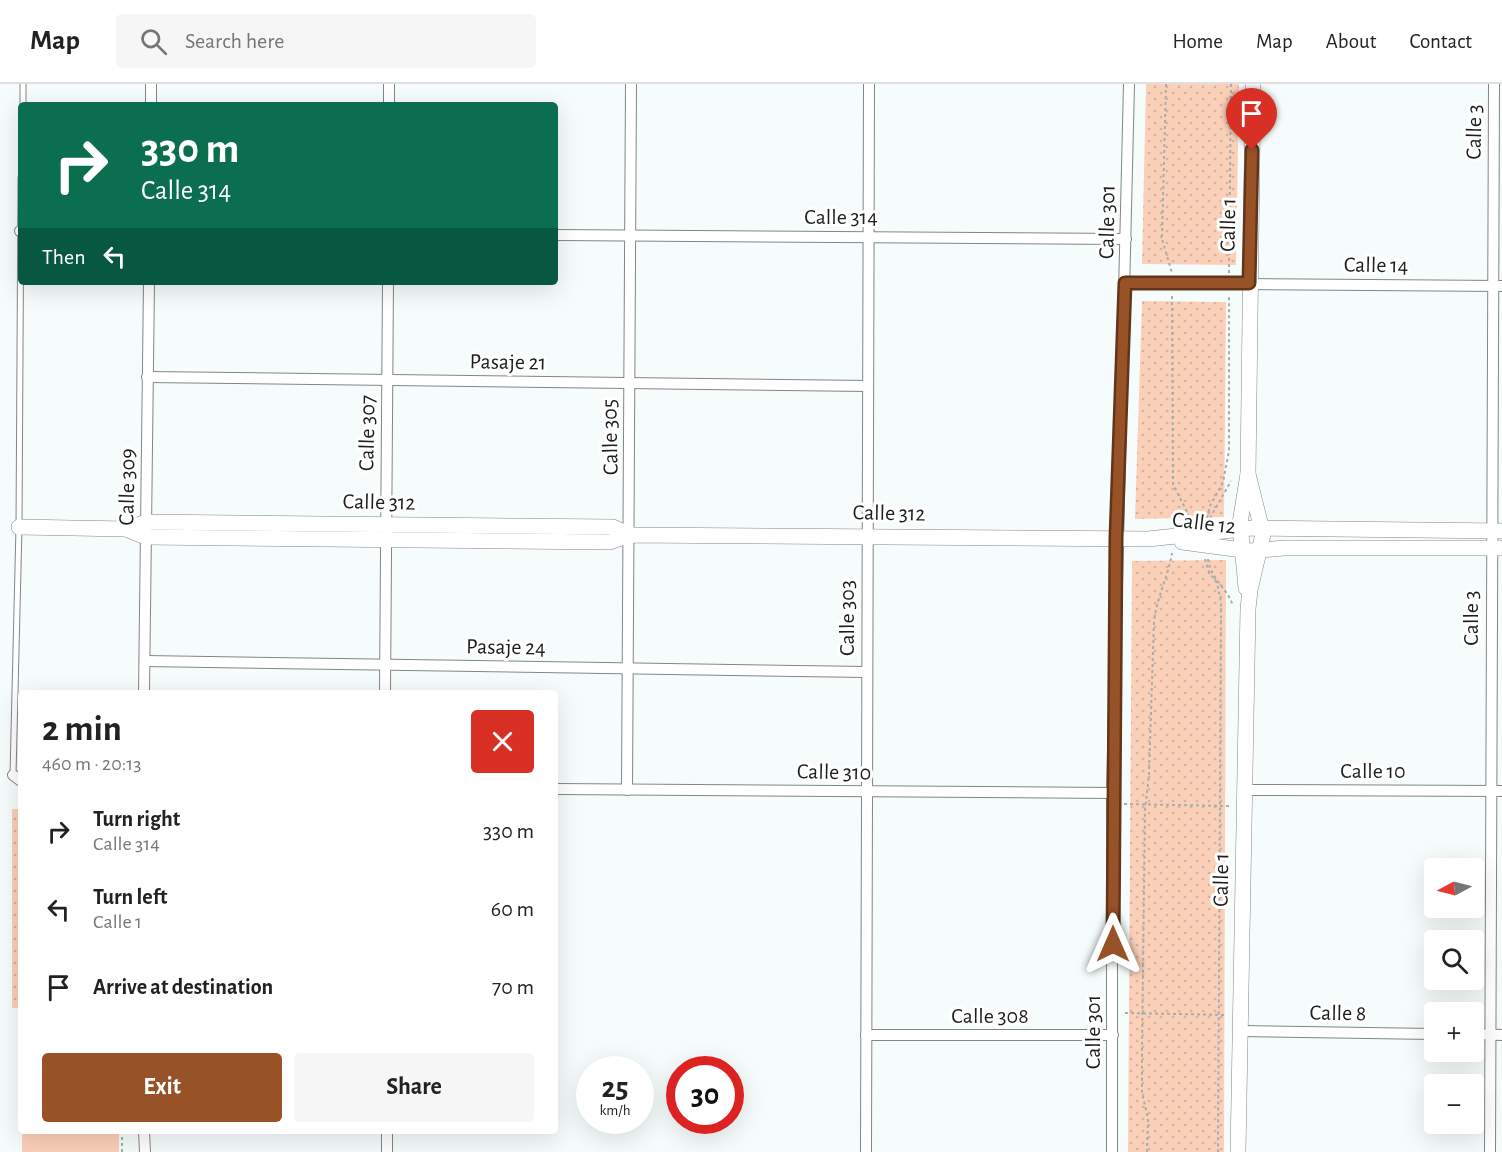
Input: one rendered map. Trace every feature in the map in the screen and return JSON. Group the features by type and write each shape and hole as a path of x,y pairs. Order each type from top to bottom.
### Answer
{"street":[{"path":"151,84 151,102"},
{"path":"389,84 389,102"},
{"name":"Calle 305","path":"627,790 631,84"},
{"name":"Calle 303","path":"866,1152 868,792 866,535 870,84"},
{"name":"Calle 301","path":"1112,1152 1112,799 1116,538 1129,84"},
{"name":"Calle 1","path":"1238,1152 1242,1031 1244,806 1240,529 1248,474 1253,84"},
{"name":"Calle 3","path":"1490,1152 1490,790 1497,531 1494,84"},
{"name":"Calle 314","path":"558,235 1126,239"},
{"path":"1125,283 1249,283"},
{"name":"Calle 14","path":"1249,283 1497,286"},
{"name":"Calle 309","path":"144,690 149,285"},
{"name":"Calle 307","path":"385,690 388,285"},
{"name":"Pasaje 21","path":"147,377 868,386"},
{"name":"Calle 1","path":"1241,609 1250,590 1261,551 1262,528 1248,474"},
{"name":"Calle 312","path":"19,526 146,530 386,532 610,542 630,535 866,535 1148,539"},
{"name":"Calle 12","path":"1206,540 1240,529 1262,528 1497,531"},
{"name":"Calle 12","path":"1148,539 1206,540 1241,550 1261,551 1284,548 1496,548"},
{"name":"Pasaje 24","path":"145,661 867,672"},
{"name":"Calle 310","path":"558,789 868,792 1112,799"},
{"name":"Calle 10","path":"1244,790 1502,790"},
{"name":"Calle 8","path":"1242,1031 1424,1034"},
{"name":"Calle 308","path":"866,1035 1113,1035"},
{"path":"1484,1035 1502,1035"},
{"path":"144,1134 145,1152"},
{"path":"387,1134 387,1152"}],"lane":[{"path":"23,84 23,102"},
{"path":"17,778 20,285"}],"path":[{"path":"1147,1152 1148,1119 1142,1092 1145,805 1154,621 1157,600 1188,514 1173,484 1172,270 1162,239 1166,84"},
{"path":"1218,1152 1221,602 1217,583 1205,563 1210,506 1223,482 1229,451 1232,84"},
{"path":"1233,478 1211,514 1206,540 1208,565 1230,598 1241,609"},
{"path":"1112,799 1145,805 1244,806"},
{"path":"1113,1013 1242,1015"},
{"path":"122,1134 122,1152"}],"shaded area":[{"path":"1146,84 1239,84 1236,265 1142,264"},
{"path":"1142,301 1226,302 1224,517 1135,519"},
{"path":"1226,560 1224,1152 1128,1152 1132,561"},
{"path":"12,809 18,809 18,1008 12,1008"},
{"path":"22,1134 119,1134 119,1152 22,1152"}],"route":[{"path":"1113,944 1112,793 1116,538 1125,283 1249,283 1252,150"}]}
